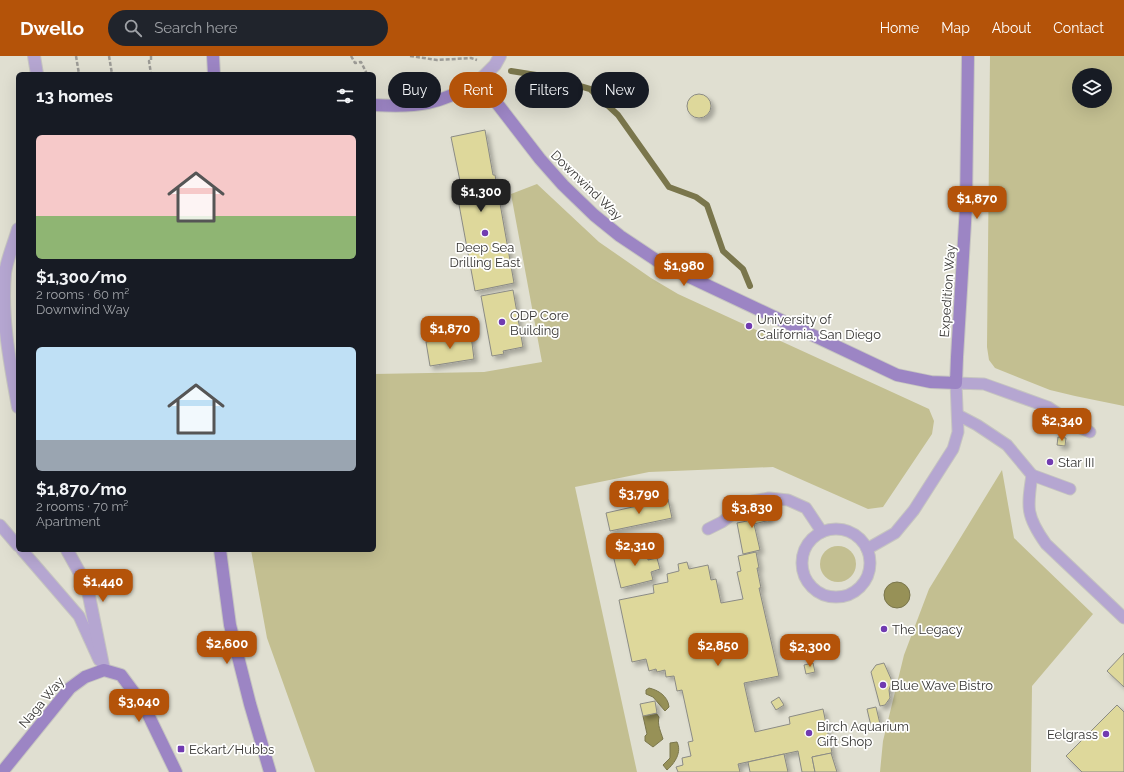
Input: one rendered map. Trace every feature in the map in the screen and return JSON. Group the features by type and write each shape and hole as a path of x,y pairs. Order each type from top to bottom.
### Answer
{"street":[{"path":"34,56 37,72"},
{"path":"213,56 214,72"},
{"path":"488,72 500,56"},
{"name":"Expedition Way","path":"956,383 966,206 968,56"},
{"path":"376,105 399,106 425,104 449,96"},
{"name":"Downwind Way","path":"500,108 540,160 594,215 615,232 662,264 898,375 931,382 956,383"},
{"path":"16,236 5,272 5,316 10,363 16,396"},
{"path":"68,552 87,586 104,670 121,675 144,706 176,772"},
{"path":"220,552 230,625 250,704 270,772"},
{"name":"Naga Way","path":"2,772 70,688 85,677 104,670"}],"lane":[{"path":"867,549 895,533 914,510 953,449 958,432 956,383 984,384 1048,407 1076,426 1090,432"},
{"path":"958,415 977,425 1007,445 1032,475 1070,489"},
{"path":"1032,475 1028,499 1030,516 1036,530 1046,544 1124,618"},
{"path":"708,529 722,522 734,512 753,501 769,498 788,500 806,508 822,532"},
{"path":"0,525 16,544"},
{"path":"833,529 853,533 861,540 867,549 870,560 869,571 864,582 856,590 846,595 835,597 814,589 806,580 802,569 802,558 806,547 813,538 822,532 833,529"},
{"path":"24,552 79,616 104,670"}],"path":[{"path":"76,56 79,72"},
{"path":"109,56 112,72"},
{"path":"151,56 151,60 148,61 151,72"},
{"path":"351,56 355,63 361,62 367,72"},
{"path":"410,56 437,60 472,58 479,61"}],"shaded area":[{"name":"University of California, San Diego","path":"0,56 1124,56 1124,772 0,772"},
{"path":"990,56 1124,56 1124,406 1050,390 995,368 989,360 987,347"},
{"path":"537,184 599,242 651,278 678,294 929,409 934,421 932,434 883,507 868,509 773,467 649,472 575,487 637,772 315,772 267,638 251,552 376,552 376,374 484,372 542,362 511,194"},
{"path":"1002,470 1014,538 1093,614 1032,686 1031,772 880,772 883,741 904,655 929,589"},
{"path":"838,546 848,549 853,554 856,564 853,574 848,579 838,582 828,579 823,574 820,564 823,554 828,549"},
{"path":"897,582 906,586 910,595 906,604 897,608 888,604 884,595 888,586"},
{"path":"649,688 656,690 665,697 669,707 665,711 653,697 646,694 646,690"},
{"path":"656,713 659,717 659,726 663,739 653,747 645,741 645,736 647,734 643,716"},
{"path":"677,742 679,750 677,757 667,770 663,765 670,758 670,743"}],"building":[{"path":"699,94 704,95 710,101 710,111 704,117 699,118 694,117 688,111 687,106 688,101 694,95"},
{"name":"Deep Sea Drilling East","path":"485,130 493,175 495,175 514,283 475,291 455,183 460,181 451,137"},
{"name":"ODP Core Building","path":"513,290 523,347 503,351 504,354 492,356 481,296"},
{"path":"471,335 474,359 430,366 426,342"},
{"path":"1058,437 1066,438 1065,446 1057,445"},
{"path":"668,499 672,518 610,531 606,513"},
{"path":"768,507 770,520 754,524 760,550 743,554 737,523 747,521 745,512"},
{"path":"646,548 648,560 657,558 660,569 651,572 653,580 621,588 613,555"},
{"path":"756,552 759,568 757,568 761,588 759,588 779,676 744,683 755,732 790,724 789,717 823,709 832,753 812,757 815,772 802,772 798,751 738,764 740,772 678,772 676,767 683,765 682,758 691,756 688,742 693,741 682,690 677,691 674,676 666,677 665,670 657,672 656,669 649,671 646,659 632,662 619,600 654,593 653,585 668,582 667,574 679,571 678,564 687,562 689,569 708,565 711,580 716,579 721,603 743,599 737,572 741,571 738,556"},
{"path":"1124,653 1124,687 1107,671"},
{"path":"813,663 815,672 806,674 804,665"},
{"name":"Blue Wave Bistro","path":"884,663 892,681 889,690 890,698 885,705 880,706 871,672 876,665"},
{"path":"779,697 784,705 776,710 771,702"},
{"path":"655,701 657,713 643,716 640,704"},
{"name":"Eelgrass","path":"1117,705 1124,712 1124,772 1082,772 1066,756"},
{"path":"876,707 880,724 871,726 867,709"},
{"path":"831,753 837,772 815,772 812,757"},
{"path":"784,754 788,772 750,772 748,762"}],"waterway":[{"path":"511,71 549,77 590,89 618,115 669,187 696,197 707,205 723,251 743,269 750,286"}],"place":[{"name":"Deep Sea Drilling East","path":"485,233"},
{"name":"ODP Core Building","path":"502,322"},
{"name":"University of California, San Diego","path":"749,326"},
{"name":"Star III","path":"1050,462"},
{"name":"The Legacy","path":"884,629"},
{"name":"Blue Wave Bistro","path":"883,685"},
{"name":"Birch Aquarium Gift Shop","path":"809,733"},
{"name":"Eelgrass","path":"1106,734"},
{"name":"Eckart/Hubbs","path":"181,749"}]}
